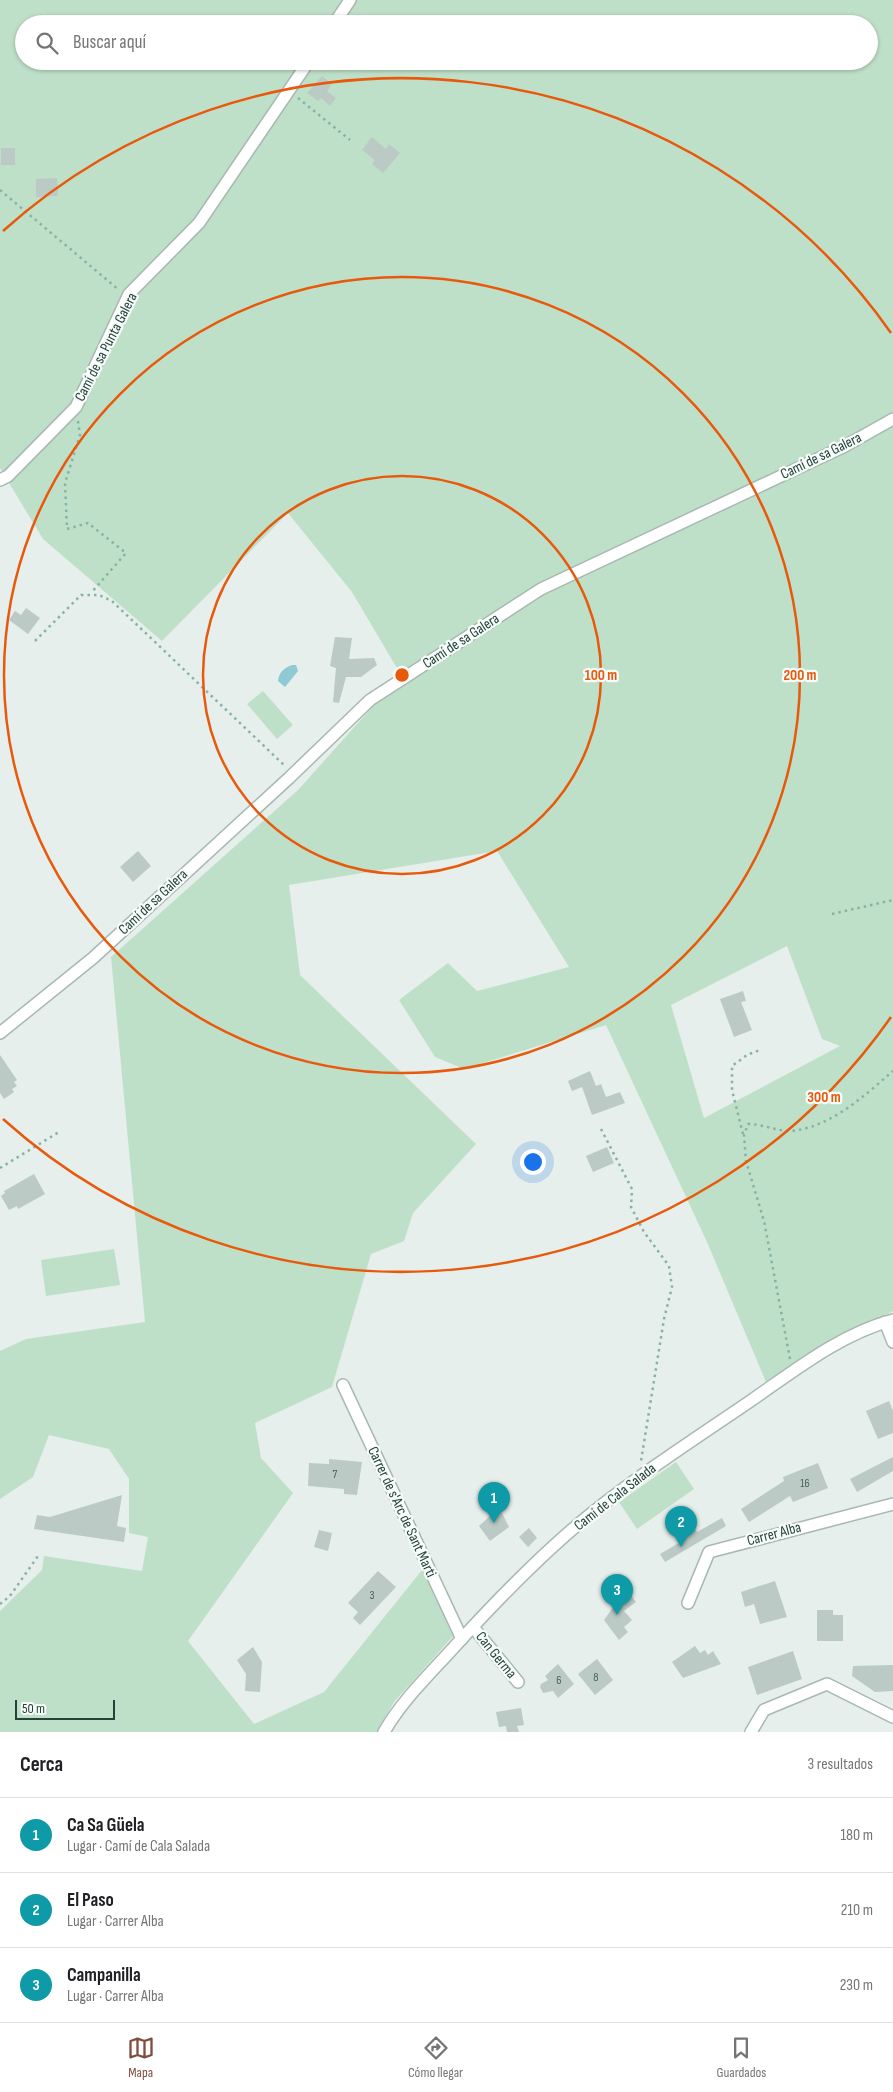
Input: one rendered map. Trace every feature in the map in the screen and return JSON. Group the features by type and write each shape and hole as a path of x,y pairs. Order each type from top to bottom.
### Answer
{"street":[{"path":"340,15 350,0"},
{"name":"Camí de sa Punta Galera","path":"0,480 8,476 76,407 129,294 200,223 303,70"},
{"name":"Camí de sa Galera","path":"0,1033 93,958 293,774 370,700 541,589 845,446 893,419"},
{"path":"889,1321 893,1342"},
{"name":"Camí de Cala Salada","path":"384,1732 404,1701 473,1627 583,1521 639,1477 793,1372 855,1333 889,1321"},
{"name":"Carrer de s'Arc de Sant Marti","path":"342,1385 462,1639"},
{"name":"Carrer Alba","path":"688,1603 709,1552 893,1504"},
{"name":"Can Germa","path":"473,1627 518,1682"},
{"path":"751,1732 764,1710 827,1684 893,1717"}],"path":[{"path":"289,91 350,140"},
{"path":"0,190 119,290 129,294"},
{"path":"76,407 80,435 65,483 67,529 88,523 126,553 91,593"},
{"path":"35,641 81,594 91,593 112,601 293,774"},
{"path":"832,914 893,900"},
{"path":"760,1050 747,1055 732,1066 732,1090 744,1135 746,1161 764,1221 793,1372"},
{"path":"744,1135 748,1124 761,1124 787,1131 812,1129 861,1099 893,1071"},
{"path":"601,1129 632,1189 631,1207 644,1232 669,1266 672,1287 664,1319 639,1477"},
{"path":"0,1168 59,1132"},
{"path":"0,1604 10,1596 38,1556"}],"green space":[{"path":"0,0 893,0 893,1311 766,1382 707,1242 606,1025 464,1069 435,1057 399,1000 448,963 477,991 569,967 497,851 289,885 300,975 476,1144 413,1213 404,1241 371,1254 332,1387 255,1423 261,1458 293,1493 188,1641 254,1724 324,1692 422,1570 453,1636 394,1702 377,1732 0,1732 0,1611 42,1570 44,1556 142,1571 148,1537 129,1533 129,1479 109,1449 49,1435 33,1477 0,1499 0,1351 26,1339 145,1322 111,957 298,790 401,675 352,592 288,513 162,641 43,539 0,468","holes":["787,946 822,1039 840,1046 704,1118 671,1005"]},
{"path":"263,691 293,725 277,739 247,704"},
{"path":"114,1249 120,1285 46,1296 41,1260"},
{"path":"676,1462 694,1489 637,1529 619,1502"}],"water":[{"path":"292,665 296,665 298,671 285,687 278,681 279,675"}],"building":[{"path":"322,76 332,84 327,91 336,98 330,106 321,98 318,101 307,93"},
{"path":"372,137 386,149 389,144 400,153 383,173 372,164 375,160 362,150"},
{"path":"1,148 15,148 15,165 1,165"},
{"path":"57,178 58,196 36,197 36,179"},
{"path":"26,608 40,618 28,634 9,620 15,611 21,615"},
{"path":"335,637 352,638 349,659 374,658 377,665 361,677 346,677 339,703 333,702 336,668 330,666"},
{"path":"138,851 151,866 133,882 120,867"},
{"path":"743,991 746,1001 741,1002 752,1030 734,1037 720,999"},
{"path":"0,1055 17,1080 14,1082 17,1086 12,1089 14,1092 4,1099 0,1093"},
{"path":"590,1071 596,1086 601,1084 606,1097 620,1092 625,1103 592,1115 582,1087 572,1091 568,1081"},
{"path":"607,1147 614,1163 593,1172 586,1156"},
{"path":"34,1174 45,1194 18,1209 17,1206 9,1210 1,1196 5,1193 4,1191"},
{"path":"889,1401 893,1411 893,1433 878,1439 866,1411"},
{"path":"893,1457 893,1471 857,1492 850,1479"},
{"path":"329,1459 362,1462 357,1495 344,1494 344,1489 308,1486 309,1463 329,1464"},
{"path":"818,1463 828,1488 793,1502 790,1496 749,1522 741,1509 784,1481 783,1477"},
{"path":"122,1495 117,1526 126,1528 124,1542 34,1529 37,1515 50,1517"},
{"path":"498,1499 504,1506 501,1511 509,1527 490,1541 479,1526 490,1516 485,1509"},
{"path":"722,1518 726,1526 665,1562 660,1554 684,1540 680,1531 692,1524 697,1532"},
{"path":"529,1528 537,1538 528,1547 519,1537"},
{"path":"319,1530 332,1533 328,1551 314,1547"},
{"path":"378,1571 396,1587 360,1625 353,1618 358,1612 348,1603"},
{"path":"775,1581 787,1617 760,1624 754,1604 745,1607 741,1592"},
{"path":"623,1585 636,1602 624,1611 632,1620 624,1627 628,1632 619,1640 604,1620 614,1606 608,1598"},
{"path":"817,1610 833,1610 833,1615 843,1615 843,1641 817,1641"},
{"path":"695,1646 700,1653 705,1650 708,1655 713,1651 721,1664 683,1678 672,1662"},
{"path":"253,1647 262,1662 260,1692 245,1691 246,1674 237,1660"},
{"path":"793,1651 802,1679 757,1695 748,1667"},
{"path":"597,1659 613,1680 595,1695 578,1674"},
{"path":"558,1664 574,1684 558,1698 553,1691 543,1693 540,1687 541,1684 548,1680 545,1676"},
{"path":"893,1665 893,1691 875,1692 852,1676 853,1666"},
{"path":"521,1708 524,1725 517,1726 519,1732 507,1732 506,1726 499,1727 496,1712"}],"place":[{"name":"Ca Sa Güela","path":"494,1523"},
{"name":"El Paso","path":"681,1547"},
{"name":"Campanilla","path":"617,1615"}]}
